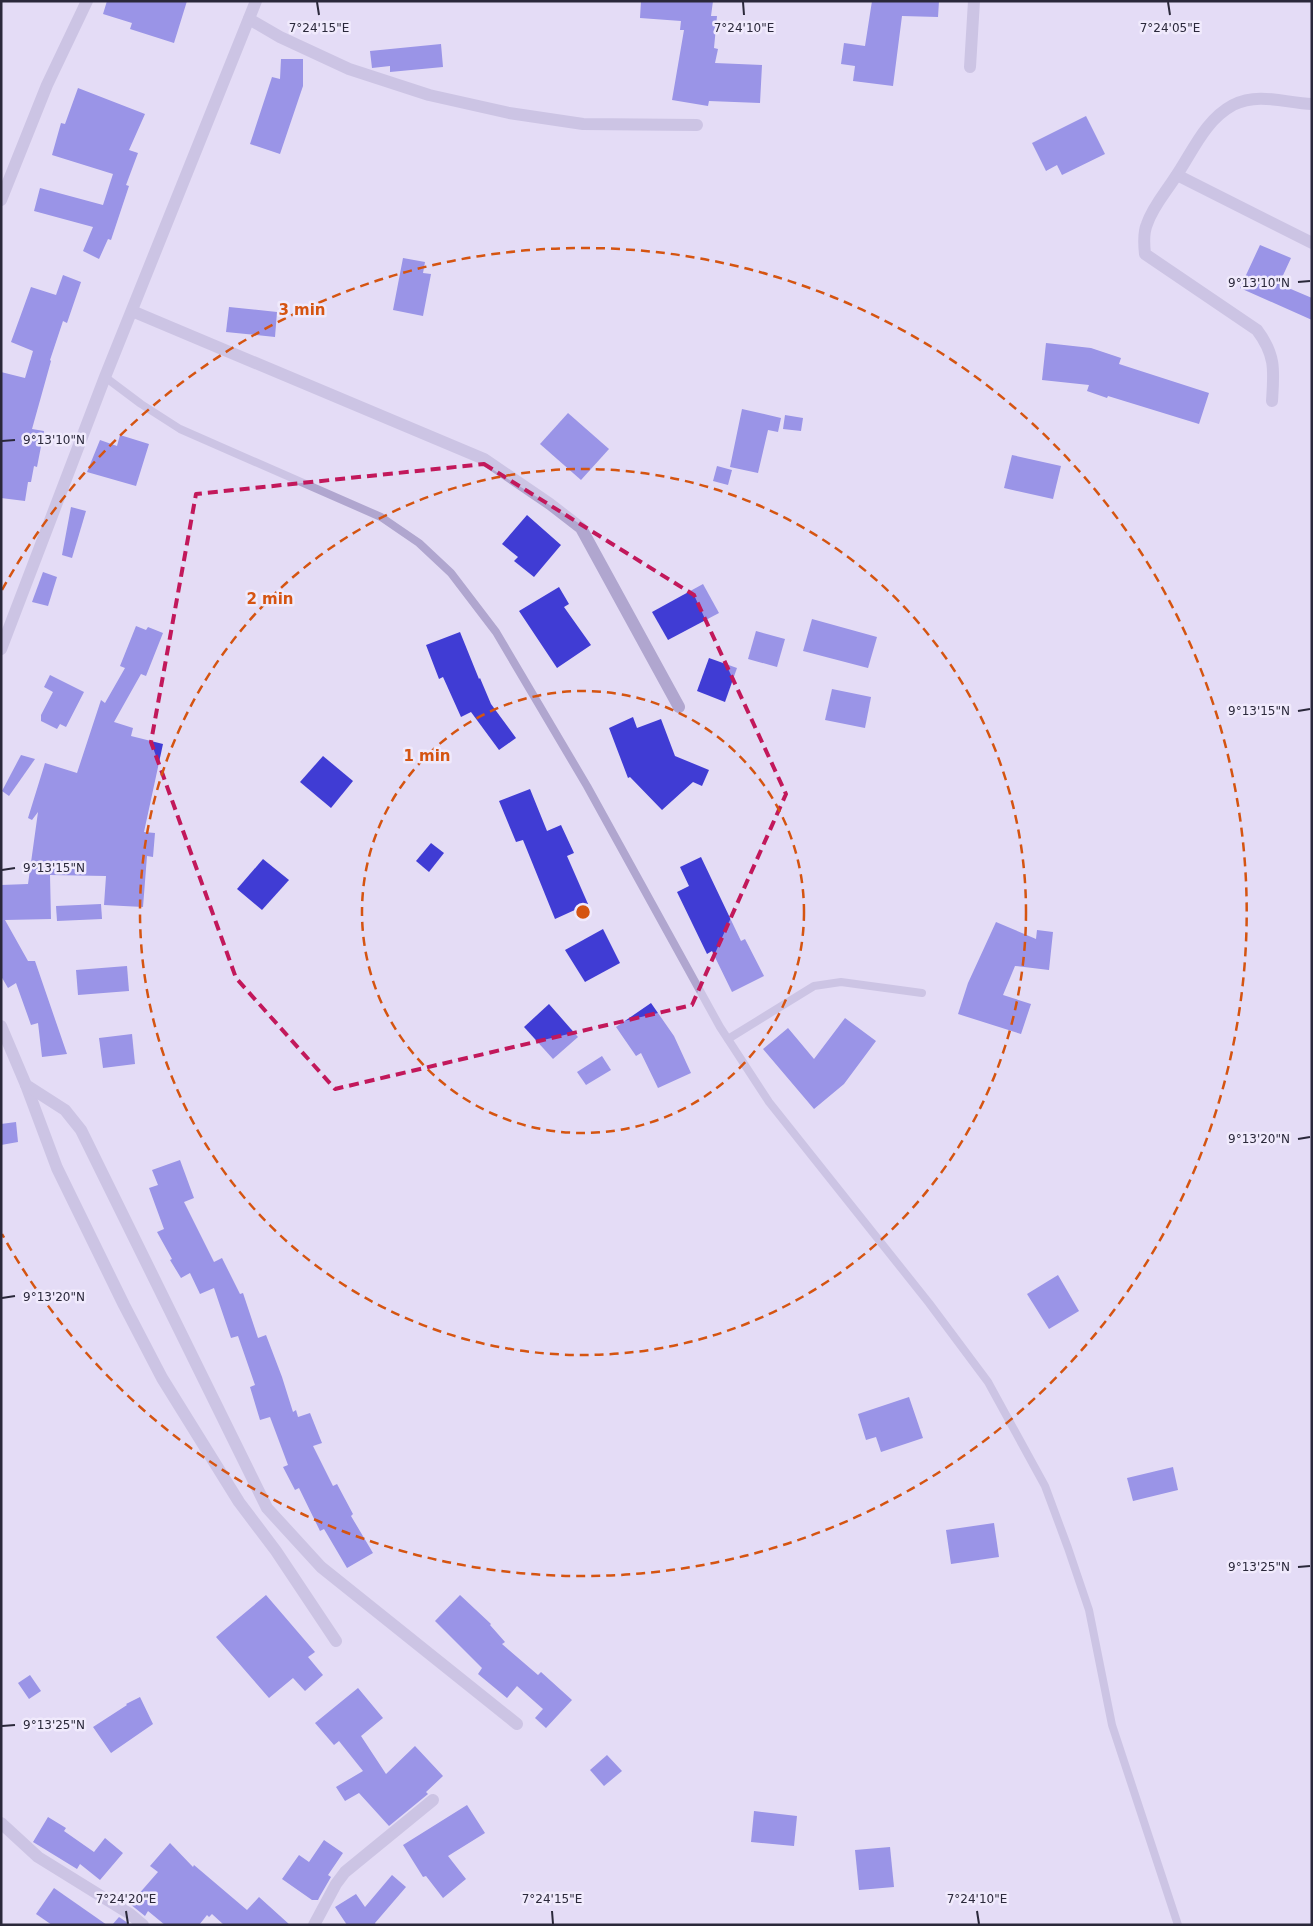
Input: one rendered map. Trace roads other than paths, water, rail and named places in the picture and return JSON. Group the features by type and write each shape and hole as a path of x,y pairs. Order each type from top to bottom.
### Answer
{"street":[{"path":"1,200 47,85 87,1"},
{"path":"1,649 105,377 256,1"},
{"path":"970,67 974,1"},
{"path":"249,19 280,37 349,69 429,95 509,113 583,124 697,125"},
{"path":"1272,401 1274,376 1267,343 1257,330 1145,254 1146,227 1153,209 1204,131 1218,115 1234,105 1257,98 1276,98 1312,104"},
{"path":"1177,175 1312,243"},
{"path":"132,311 484,459 550,504 581,528 679,707"},
{"path":"1,1026 26,1085 57,1168 162,1378 239,1502 276,1551 336,1641"},
{"path":"26,1085 65,1110 81,1130 267,1508 321,1567 518,1724"},
{"path":"314,1925 336,1884 345,1872 433,1800"},
{"path":"1,1823 38,1858 130,1914 143,1925"}],"lane":[{"path":"105,377 141,404 180,429 381,517 419,543 451,573 496,632 587,786 728,1039 769,1102 929,1303 988,1382 1045,1486 1089,1610 1112,1725 1178,1925"},
{"path":"728,1039 814,986 841,982 922,993"}]}
